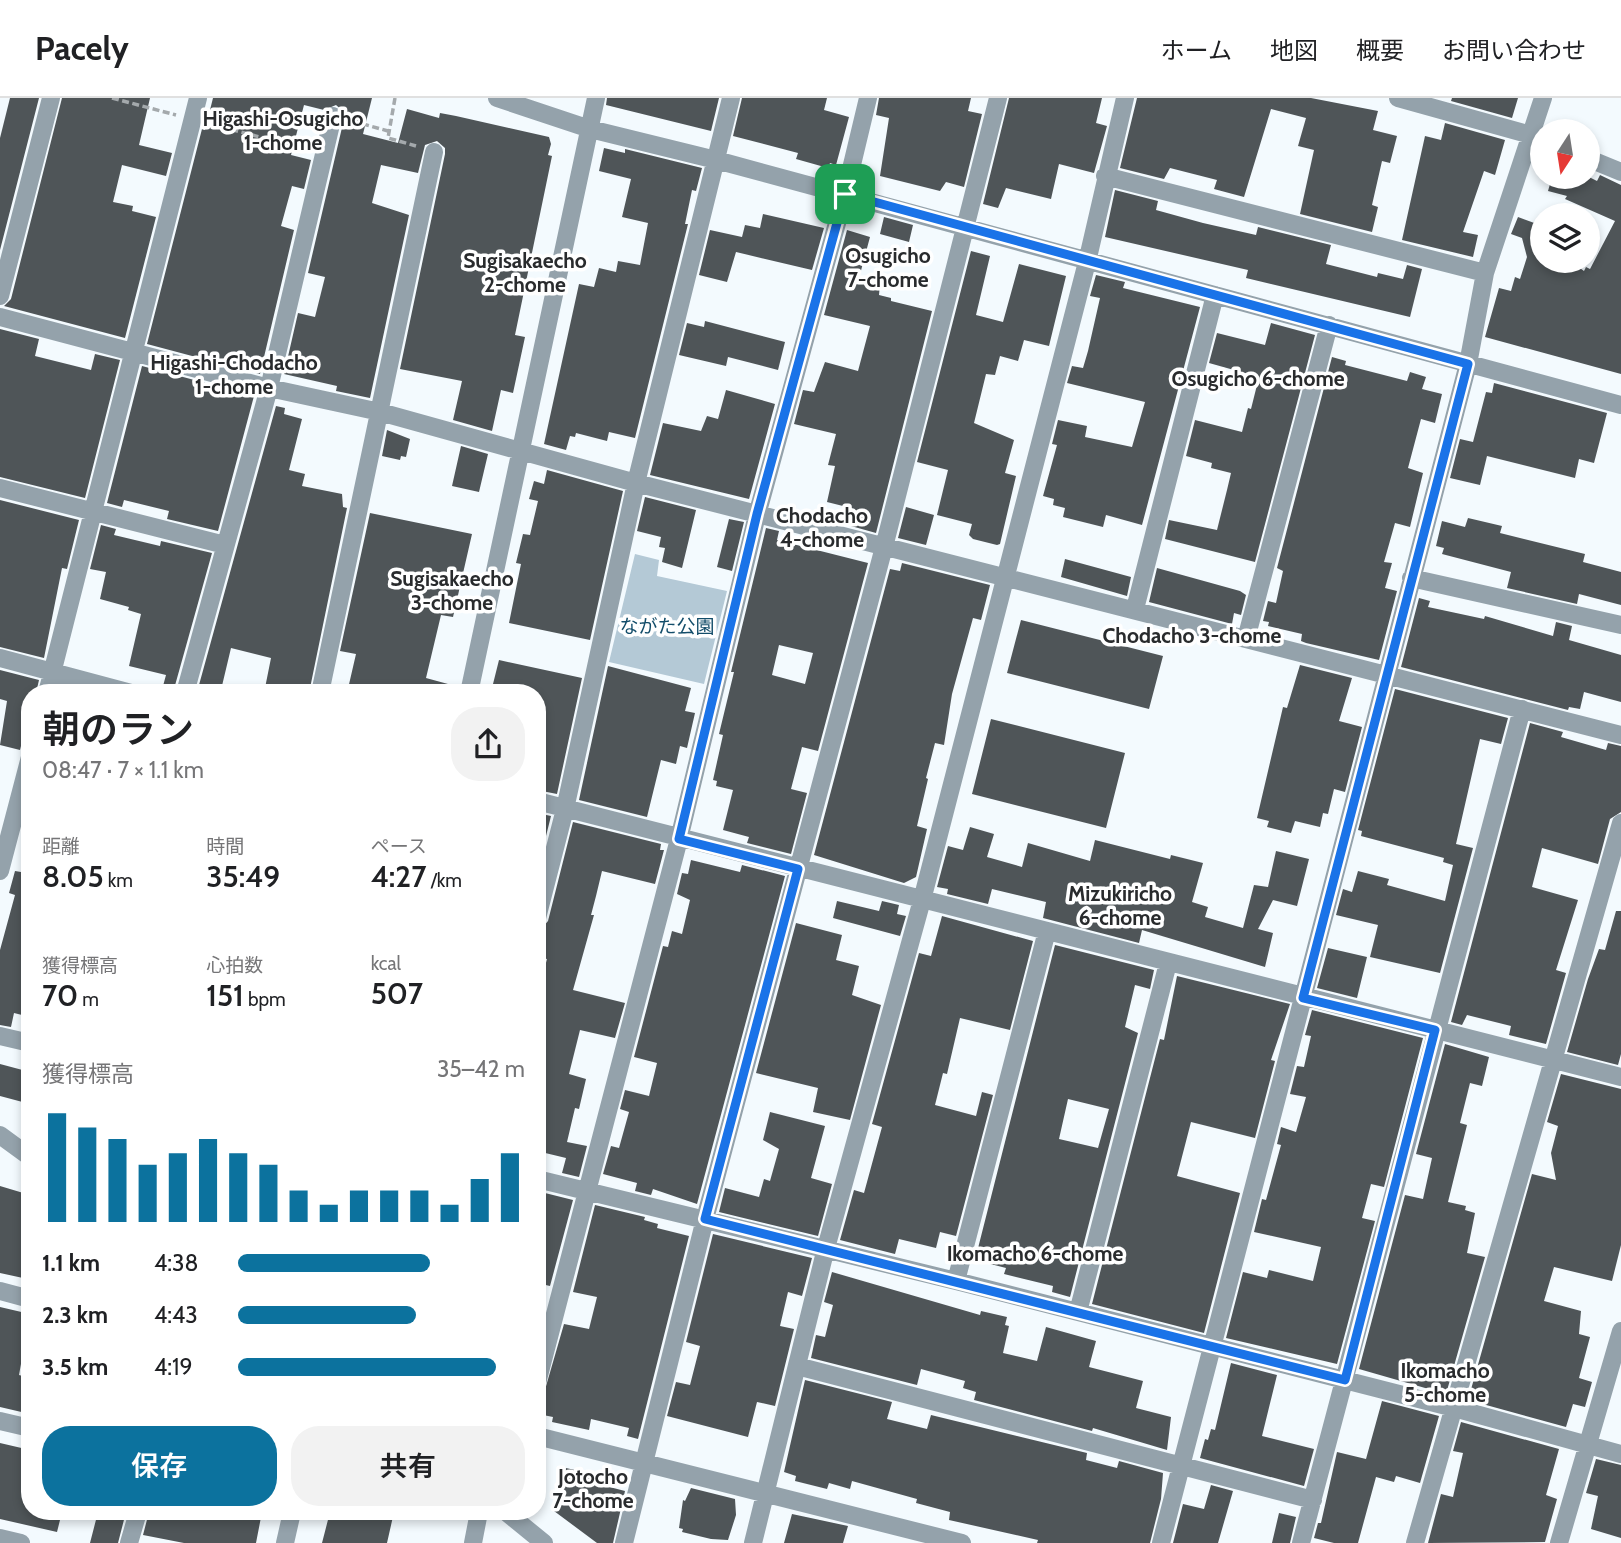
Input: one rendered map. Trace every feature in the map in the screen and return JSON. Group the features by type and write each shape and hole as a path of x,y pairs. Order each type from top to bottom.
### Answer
{"street":[{"path":"0,296 51,98"},
{"path":"50,684 198,98"},
{"path":"497,98 590,129 845,194 964,229 1621,405"},
{"path":"471,684 596,98"},
{"path":"546,883 565,809 636,483 731,98"},
{"path":"546,1349 679,839 757,514 845,194 868,98"},
{"path":"624,1543 705,1219 884,547 998,98"},
{"path":"753,1543 826,1248 922,900 1087,262 1125,98"},
{"path":"1398,98 1530,134"},
{"path":"1540,119 1543,98"},
{"path":"187,684 269,388 333,116"},
{"path":"322,684 434,152"},
{"path":"1161,1543 1468,364 1485,273 1530,154"},
{"path":"1600,163 1621,172"},
{"path":"1105,177 1485,273"},
{"path":"1135,609 1214,295"},
{"path":"0,317 269,388 380,412 520,453 1621,735"},
{"path":"1246,639 1329,326"},
{"path":"0,488 225,545"},
{"path":"1411,578 1621,625"},
{"path":"0,658 98,684"},
{"path":"1301,1543 1522,709"},
{"path":"0,871 4,838 21,785"},
{"path":"546,804 1621,1077"},
{"path":"1415,1543 1621,823"},
{"path":"956,1281 1047,932"},
{"path":"1078,1312 1168,963"},
{"path":"0,1036 21,1042"},
{"path":"0,1135 21,1150"},
{"path":"546,1181 826,1248 1454,1408 1621,1454"},
{"path":"0,1291 21,1297"},
{"path":"1559,1543 1621,1331"},
{"path":"797,1366 1181,1468 1313,1500"},
{"path":"0,1421 21,1426"},
{"path":"546,1438 962,1543"},
{"path":"130,1543 136,1520"},
{"path":"285,1543 290,1520"},
{"path":"473,1543 477,1520"},
{"path":"516,1520 544,1543"},
{"path":"0,1538 21,1543"}],"path":[{"path":"112,98 324,154"},
{"path":"395,98 388,138 434,152"},
{"path":"333,116 389,131"}],"green space":[{"name":"ながた公園","path":"635,554 659,560 657,576 727,591 704,684 609,662"}],"building":[{"path":"10,98 39,98 0,250 0,138"},
{"path":"62,98 150,98 139,145 172,153 166,176 122,165 113,202 133,206 132,211 156,217 125,338 4,306 11,299"},
{"path":"213,98 372,98 363,134 398,143 407,109 439,118 440,113 549,137 551,144 548,155 552,156 515,335 525,337 513,393 501,390 492,431 453,420 462,381 400,369 445,154 445,148 437,141 425,145 418,173 381,165 372,203 409,215 370,398 336,391 337,386 284,374 298,313 315,317 325,277 308,273 344,119 344,112 336,105 324,110 304,105 291,155 311,160 304,189 292,186 281,226 294,230 260,374 147,344 202,129 205,130"},
{"path":"607,98 719,98 711,131 606,105"},
{"path":"742,98 827,98 824,110 849,117 836,165 830,163 828,168 796,159 798,153 733,136"},
{"path":"879,98 971,98 968,111 982,114 964,187 946,182 940,191 880,176 889,118 876,115"},
{"path":"1009,98 1102,98 1096,123 1107,126 1094,173 1059,164 1051,199 1006,188 998,208 983,204"},
{"path":"1137,98 1311,98 1378,111 1373,130 1397,136 1390,163 1382,161 1372,205 1378,207 1372,232 1300,214 1314,150 1298,146 1306,118 1271,109 1244,197 1214,189 1217,180 1170,168 1164,179 1120,168"},
{"path":"1452,98 1518,98 1512,118 1451,101"},
{"path":"1445,123 1505,140 1495,175 1484,171 1463,232 1478,235 1473,257 1402,240 1425,136 1441,140"},
{"path":"604,148 625,153 625,149 702,168 696,191 692,190 685,224 688,224 635,438 609,432 607,441 576,433 575,437 570,436 566,450 544,444 579,284 594,287 599,268 616,272 618,261 640,265 648,223 622,217 631,179 599,171"},
{"path":"1600,175 1621,185 1621,374 1485,337 1499,288 1511,291 1515,277 1520,279 1527,257 1522,238 1511,234 1518,217 1530,221 1530,273 1600,273 1600,250 1615,221 1600,214 1600,203 1574,203 1565,199 1567,196 1548,191 1600,189"},
{"path":"1115,190 1158,201 1156,210 1203,223 1256,235 1258,227 1331,245 1326,264 1377,277 1378,273 1403,279 1407,265 1422,269 1410,317 1246,278 1248,270 1105,237"},
{"path":"763,214 824,228 812,270 736,252 727,282 699,275 710,230 742,237 745,225 760,228"},
{"path":"884,217 913,225 909,242 880,234"},
{"path":"847,230 870,237 859,278 880,284 879,295 891,298 891,301 932,311 876,533 851,526 855,509 827,502 835,466 828,465 836,434 794,424 803,390 814,392 825,362 858,371 870,326 824,315"},
{"path":"971,251 990,256 976,315 1003,322 1019,264 1066,276 1049,346 1024,340 1018,361 1000,356 995,375 986,374 974,423 1014,440 1005,473 1016,476 1000,544 997,545 973,539 969,535 972,524 937,515 948,470 917,462"},
{"path":"1096,275 1125,282 1123,288 1200,307 1142,525 1106,515 1103,527 1063,517 1065,508 1053,505 1054,499 1043,496 1057,445 1052,444 1058,420 1087,426 1085,437 1132,447 1145,402 1067,383 1072,366 1083,368 1088,351 1100,298 1090,296"},
{"path":"705,321 785,342 778,370 728,357 726,366 679,355 687,323 704,327"},
{"path":"1271,323 1315,335 1255,562 1165,539 1169,520 1217,530 1231,473 1211,468 1212,463 1186,456 1195,420 1242,432 1248,408 1251,409 1259,377 1209,363 1217,333 1265,345"},
{"path":"0,329 39,339 35,356 91,370 95,354 120,360 85,498 0,477"},
{"path":"1332,357 1346,361 1345,365 1407,381 1410,372 1426,377 1422,389 1442,394 1435,423 1421,419 1408,468 1423,473 1410,527 1395,523 1384,562 1392,563 1385,588 1397,591 1379,660 1306,643 1301,641 1302,634 1268,626 1269,622 1263,621 1268,601 1276,603 1283,571 1277,568"},
{"path":"142,366 254,396 218,531 167,519 169,511 124,500 122,507 107,503"},
{"path":"1494,383 1607,413 1594,463 1579,459 1575,478 1487,456 1480,485 1450,478 1460,439 1473,442 1486,392 1492,393"},
{"path":"726,390 775,404 749,499 650,475 663,423 701,431 707,416 718,419"},
{"path":"276,406 285,408 284,414 302,419 289,470 305,474 302,486 342,494 343,507 347,508 311,684 266,684 271,658 231,648 222,684 199,684"},
{"path":"387,430 410,439 406,457 401,456 400,460 382,456"},
{"path":"461,446 488,454 479,492 452,486"},
{"path":"547,470 623,491 590,640 509,623 521,564 516,563 523,534 530,535 538,501 529,499 534,481 544,484"},
{"path":"645,497 696,510 682,568 662,562 665,548 659,547 661,537 637,531"},
{"path":"0,500 79,520 67,569 62,568 44,658 0,647"},
{"path":"906,507 934,515 926,545 898,538"},
{"path":"370,513 472,534 453,617 441,615 426,678 448,684 349,684 356,654 340,651"},
{"path":"1468,518 1502,526 1500,533 1585,554 1583,562 1621,572 1621,605 1579,594 1577,604 1507,588 1511,572 1442,554 1444,548 1436,546 1442,521 1465,527"},
{"path":"729,519 744,522 732,571 717,567"},
{"path":"101,525 116,529 114,535 160,546 161,541 212,553 175,684 164,684 166,675 129,666 141,614 128,610 129,607 100,599 106,572 90,569"},
{"path":"766,528 779,531 777,540 868,563 818,751 802,747 791,789 807,793 791,854 747,843 749,837 723,830 733,790 716,786 717,781 713,780 723,735 719,734 734,672 731,672","holes":["779,645 813,653 805,684 772,675"]},
{"path":"1065,559 1131,577 1127,596 1061,577"},
{"path":"902,563 990,585 981,620 973,618 952,694 944,745 935,743 926,778 928,779 917,826 927,829 916,877 904,883 814,855 890,569 900,571"},
{"path":"1157,568 1240,591 1246,595 1241,615 1234,613 1232,624 1149,602"},
{"path":"1419,598 1430,601 1428,607 1484,619 1485,616 1553,636 1556,622 1572,626 1569,640 1621,655 1621,702 1584,692 1580,709 1569,707 1568,710 1401,667"},
{"path":"1021,620 1163,656 1149,709 1007,673"},
{"path":"499,660 582,678 557,794 546,792 546,684 493,684"},
{"path":"1300,665 1352,678 1339,721 1362,727 1345,792 1334,789 1328,814 1323,813 1320,827 1295,821 1291,833 1267,827 1269,821 1257,818 1283,707 1287,708"},
{"path":"608,666 691,688 685,711 695,713 687,748 680,746 676,764 661,760 647,817 579,800"},
{"path":"0,670 39,680 38,684 21,684 20,750 0,745 7,701 0,699"},
{"path":"1395,689 1508,718 1501,744 1480,739 1456,844 1473,848 1440,973 1370,957 1378,925 1336,915 1343,889 1352,892 1358,871 1389,879 1387,885 1445,901 1453,865 1443,862 1444,858 1361,836 1362,831 1358,830"},
{"path":"991,719 1125,753 1106,828 972,794"},
{"path":"1530,723 1563,732 1561,737 1606,750 1608,743 1621,746 1621,812 1610,819 1598,864 1542,848 1532,887 1578,900 1556,970 1566,973 1546,1044 1509,1035 1511,1026 1467,1015 1462,1025 1451,1022"},
{"path":"546,815 551,816 546,836"},
{"path":"573,822 661,844 660,850 664,850 655,884 602,871 591,915 594,915 573,990 625,1003 615,1038 580,1030 569,1074 586,1079 579,1109 575,1108 567,1142 587,1146 579,1177 562,1173 566,1158 546,1153 548,921"},
{"path":"970,827 994,834 987,857 1022,867 1028,843 1090,861 1095,840 1170,859 1171,855 1203,863 1192,902 1208,907 1205,917 1243,928 1254,885 1268,887 1276,851 1309,859 1297,906 1273,900 1258,929 1273,933 1265,967 1142,930 1139,943 1043,918 1046,902 992,889 988,904 947,894 948,889 937,887 948,846 963,850"},
{"path":"691,860 740,872 742,865 785,876 697,1204 653,1189 651,1195 635,1191 637,1183 603,1174 611,1146 619,1148 629,1112 620,1109 625,1090 649,1096 657,1063 634,1057 663,946 668,947 672,931 682,934 690,900 677,894 682,873 688,874"},
{"path":"15,871 21,872 21,1015 14,1013 11,1027 0,1025 0,950 15,895 9,893"},
{"path":"837,901 879,911 882,901 899,905 897,914 906,916 900,936 833,918"},
{"path":"1616,911 1621,911 1621,1054 1618,1065 1567,1052 1588,979 1599,949 1605,950"},
{"path":"942,916 1033,941 1010,1030 960,1018 947,1074 943,1073 935,1105 976,1116 982,1092 993,1095 956,1236 940,1232 936,1248 899,1239 895,1254 840,1240 854,1190 864,1193 882,1127 872,1124 919,953 931,956"},
{"path":"796,923 842,935 836,960 859,966 852,995 881,1005 850,1120 813,1112 818,1088 756,1073"},
{"path":"1055,945 1154,970 1150,989 1135,985 1125,1027 1138,1033 1070,1297 1052,1292 1053,1286 1004,1274 1006,1268 975,1260","holes":["1068,1099 1109,1109 1098,1148 1059,1139"]},
{"path":"1328,948 1367,957 1357,998 1317,988"},
{"path":"1177,976 1290,1004 1271,1060 1275,1061 1255,1138 1191,1122 1177,1176 1240,1193 1204,1333 1092,1304 1160,1039 1164,1040"},
{"path":"1312,1010 1423,1038 1384,1187 1371,1184 1362,1218 1375,1221 1337,1364 1226,1338 1243,1272 1267,1278 1269,1270 1313,1281 1321,1247 1254,1232 1262,1199 1266,1200 1281,1145 1277,1144 1281,1127 1296,1132 1306,1097 1290,1094 1297,1066 1304,1067 1311,1036 1305,1035"},
{"path":"1445,1044 1489,1057 1482,1086 1470,1083 1460,1123 1467,1125 1448,1202 1466,1206 1465,1210 1475,1213 1467,1253 1485,1257 1446,1394 1359,1369 1405,1195 1423,1199 1432,1158 1416,1154"},
{"path":"0,1064 21,1070 21,1102 0,1096"},
{"path":"1561,1074 1621,1089 1621,1245 1612,1281 1554,1267 1544,1301 1581,1311 1579,1334 1590,1337 1579,1378 1592,1382 1585,1407 1573,1404 1566,1427 1468,1400 1532,1174 1556,1180 1551,1153 1558,1126 1547,1122"},
{"path":"770,1112 825,1126 811,1178 832,1184 818,1236 719,1212 725,1188 759,1197 764,1179 770,1181 779,1149 763,1140"},
{"path":"0,1186 21,1192 21,1278 0,1273"},
{"path":"546,1193 573,1200 550,1286 546,1285"},
{"path":"595,1205 645,1217 644,1220 658,1224 657,1228 689,1236 638,1439 627,1436 629,1428 591,1419 589,1430 552,1422 553,1417 546,1416 546,1386 564,1324 589,1329 597,1297 573,1292"},
{"path":"713,1234 812,1258 802,1296 788,1292 780,1326 794,1329 775,1406 757,1402 748,1437 667,1416 676,1382 690,1385 700,1346 686,1342"},
{"path":"832,1272 980,1315 981,1311 1007,1317 1005,1325 1009,1326 1003,1353 1037,1361 1046,1327 1096,1341 1089,1367 1143,1381 1136,1408 1171,1417 1167,1450 1093,1428 1092,1431 974,1400 976,1392 963,1388 965,1381 921,1369 917,1385 811,1358 816,1335 825,1337 833,1305 824,1302"},
{"path":"0,1307 21,1312 21,1412 0,1407"},
{"path":"1231,1363 1277,1375 1262,1436 1314,1449 1304,1486 1200,1458 1205,1439 1208,1440 1211,1429 1215,1430"},
{"path":"805,1380 892,1402 887,1419 927,1429 931,1415 1087,1453 1086,1460 1117,1468 1119,1461 1163,1473 1161,1499 1150,1543 1037,1543 1038,1540 949,1520 950,1512 916,1503 917,1499 852,1481 850,1489 829,1483 827,1489 795,1481 796,1476 784,1472"},
{"path":"1382,1401 1439,1416 1420,1483 1396,1476 1394,1482 1376,1477 1358,1543 1334,1543 1314,1538 1318,1523 1321,1523 1337,1452 1366,1459"},
{"path":"1461,1422 1559,1449 1546,1495 1557,1499 1545,1542 1428,1543 1441,1494 1453,1497 1463,1453 1453,1451"},
{"path":"0,1443 21,1448 21,1520 60,1520 57,1532 0,1519"},
{"path":"1596,1459 1621,1465 1621,1538 1591,1529 1598,1496 1586,1493"},
{"path":"566,1468 592,1474 590,1482 625,1491 613,1543 597,1543 554,1511"},
{"path":"1211,1485 1233,1491 1218,1543 1173,1543 1183,1504 1204,1509"},
{"path":"691,1488 735,1499 736,1515 728,1540 682,1532 683,1529 679,1528 683,1500 685,1501"},
{"path":"1279,1513 1296,1517 1290,1543 1272,1543"},
{"path":"792,1514 848,1526 843,1543 784,1543"},
{"path":"96,1520 124,1520 118,1543 90,1543"},
{"path":"147,1520 260,1520 256,1543 184,1543 143,1535"},
{"path":"328,1520 392,1520 387,1543 322,1543"}],"district":[{"name":"Higashi-Osugicho 1-chome","path":"283,130"},
{"name":"Osugicho 7-chome","path":"888,267"},
{"name":"Sugisakaecho 2-chome","path":"525,272"},
{"name":"Higashi-Chodacho 1-chome","path":"234,374"},
{"name":"Osugicho 6-chome","path":"1258,378"},
{"name":"Chodacho 4-chome","path":"822,527"},
{"name":"Sugisakaecho 3-chome","path":"452,590"},
{"name":"Chodacho 3-chome","path":"1192,635"},
{"name":"Mizukiricho 6-chome","path":"1120,905"},
{"name":"Ikomacho 6-chome","path":"1035,1253"},
{"name":"Ikomacho 5-chome","path":"1445,1382"},
{"name":"Jotocho 7-chome","path":"593,1488"}],"route":[{"path":"845,194 964,229 1468,364 1303,998 1435,1030 1345,1380 705,1219 798,869 679,839 757,514 845,194"}]}
